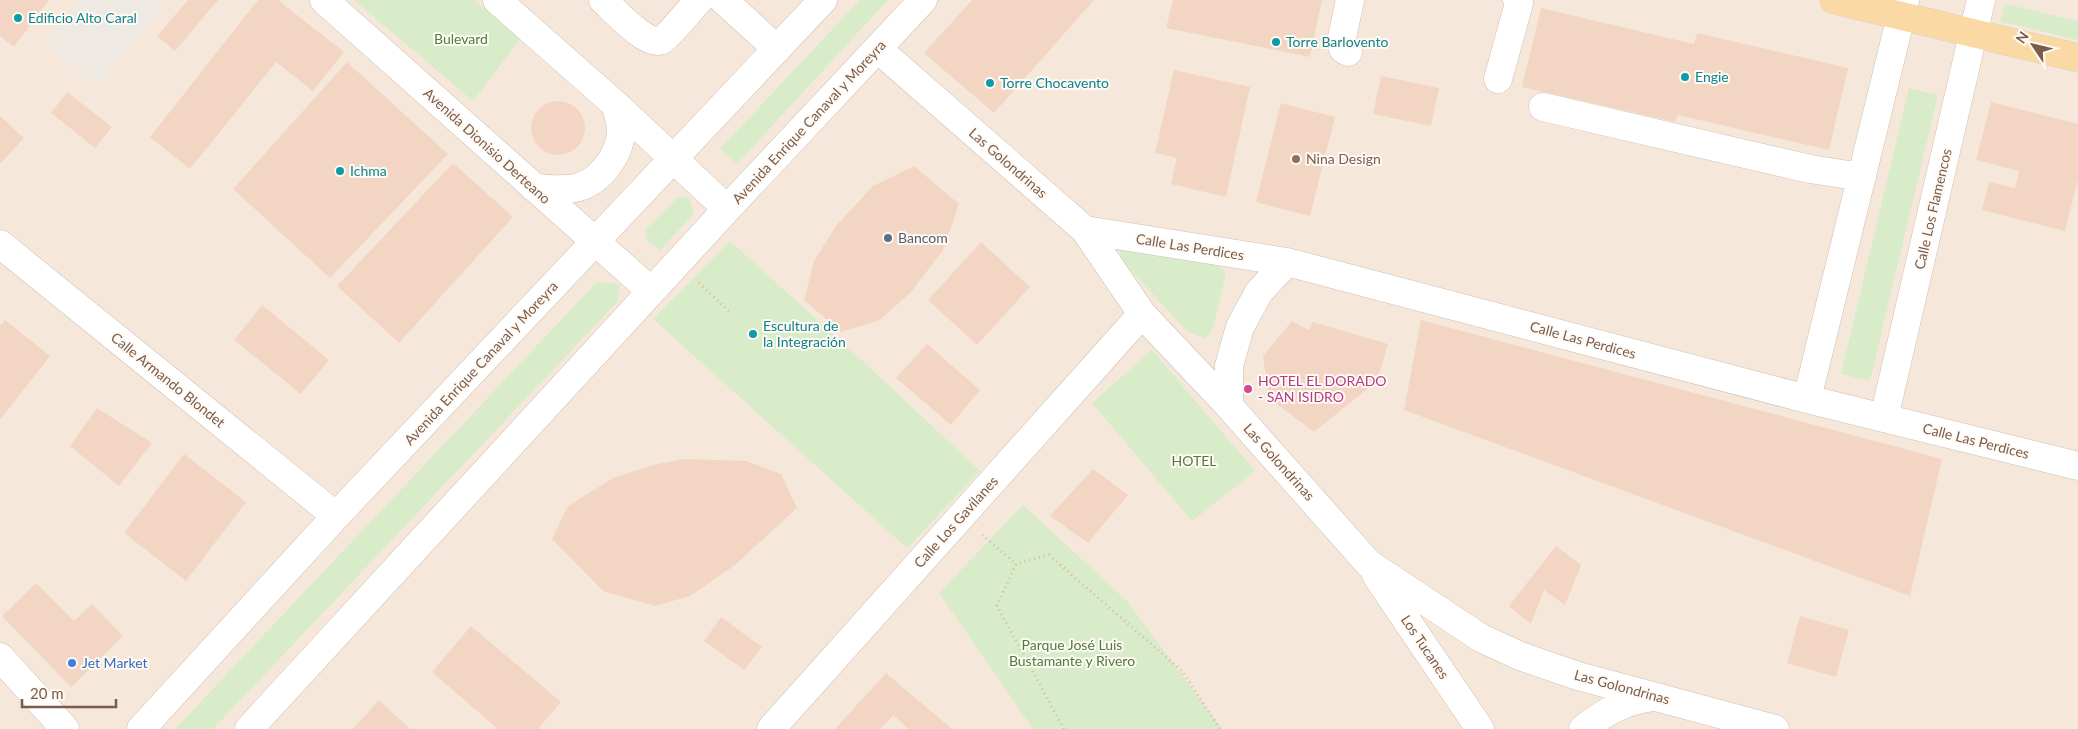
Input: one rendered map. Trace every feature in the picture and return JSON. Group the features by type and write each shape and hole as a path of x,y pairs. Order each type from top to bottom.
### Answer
{"main road":[{"path":"1834,0 1903,8 1974,34 2078,58"}],"street":[{"name":"Avenida Dionisio Derteano","path":"324,0 651,292"},
{"path":"497,0 616,105 727,209"},
{"path":"604,0 652,42 661,41 699,0"},
{"path":"723,0 777,49"},
{"name":"Avenida Enrique Canaval y Moreyra","path":"142,729 336,516 823,0"},
{"name":"Avenida Enrique Canaval y Moreyra","path":"249,729 677,263 922,0"},
{"path":"1348,52 1343,49 1341,42 1350,0"},
{"path":"1498,79 1519,3 1517,0"},
{"name":"Calle Los Flamencos","path":"1884,418 1981,0"},
{"path":"1808,399 1903,8"},
{"name":"Las Golondrinas","path":"878,49 1085,230 1142,314 1229,406 1369,564 1481,638 1500,648 1578,676 1775,729"},
{"path":"533,187 557,191 582,187 603,174 616,153 621,129 616,105"},
{"path":"1543,107 1810,169 1862,177"},
{"name":"Calle Las Perdices","path":"1085,230 1287,262 1808,399 2078,466"},
{"name":"Calle Armando Blondet","path":"0,244 336,516"},
{"path":"1229,406 1229,366 1240,327 1259,292 1287,262"},
{"name":"Calle Los Gavilanes","path":"774,728 1142,314"},
{"name":"Los Tucanes","path":"1369,564 1480,729"},
{"path":"0,657 66,729"},
{"path":"1583,729 1605,712 1630,700 1657,696"}],"path":[{"path":"677,263 732,313"},
{"path":"961,517 1016,564"},
{"path":"1016,564 1049,555 1182,671 1220,729"},
{"path":"1016,564 997,606 1064,729"}],"shaded area":[{"path":"0,0 2078,0 2078,729 0,729"},
{"path":"81,0 167,0 98,86 46,44"}],"green space":[{"name":"Bulevard","path":"354,0 474,0 521,38 473,101"},
{"path":"860,0 888,0 737,164 720,149"},
{"path":"2005,4 2078,21 2078,40 2000,21"},
{"path":"1909,88 1938,95 1870,381 1841,374"},
{"path":"678,197 689,198 694,214 660,250 647,241 645,230"},
{"path":"730,241 980,471 907,548 653,319"},
{"path":"1119,246 1218,265 1226,273 1213,328 1205,339 1188,332 1121,260"},
{"path":"597,282 620,284 617,302 213,729 175,729"},
{"name":"HOTEL","path":"1152,350 1255,471 1192,521 1092,403"},
{"name":"Parque José Luis Bustamante y Rivero","path":"1023,505 1127,601 1222,729 1033,729 939,593"}],"building":[{"name":"Edificio Alto Caral","path":"0,0 49,0 14,47 0,36"},
{"path":"188,0 218,0 175,51 157,36"},
{"path":"258,0 278,0 344,52 313,91 276,62 190,169 150,137"},
{"name":"Torre Chocavento","path":"972,0 1094,0 994,113 924,53"},
{"name":"Torre Barlovento","path":"1173,0 1322,0 1310,57 1166,28"},
{"name":"Engie","path":"1541,8 1694,44 1697,33 1848,68 1829,150 1678,115 1675,122 1522,87"},
{"name":"Ichma","path":"347,62 448,154 330,278 233,189"},
{"path":"1174,70 1250,87 1226,197 1171,184 1177,158 1155,153"},
{"path":"1381,76 1439,88 1431,126 1373,114"},
{"path":"67,92 112,127 95,148 51,113"},
{"path":"558,101 568,103 577,109 583,118 585,128 583,138 577,147 568,153 558,155 548,153 539,147 533,138 531,128 533,118 539,109 548,103"},
{"path":"1991,102 2078,124 2078,179 2065,231 1982,210 1989,182 2015,188 2019,171 1976,160"},
{"name":"Nina Design","path":"1281,103 1335,117 1310,216 1256,202"},
{"path":"0,116 24,138 0,164"},
{"path":"453,163 513,217 399,343 337,286"},
{"name":"Bancom","path":"914,166 959,204 943,250 911,292 880,320 841,332 804,300 814,261 836,226 873,186"},
{"path":"981,242 1030,287 977,345 928,300"},
{"path":"262,305 329,360 301,394 234,340"},
{"path":"5,320 50,356 0,420 0,326"},
{"path":"1421,320 1942,459 1910,596 1404,410"},
{"path":"1292,321 1308,330 1313,322 1388,344 1377,381 1314,432 1269,398 1263,356"},
{"path":"927,344 980,390 951,425 896,378"},
{"path":"97,408 152,443 119,486 70,446"},
{"path":"184,454 246,502 186,581 124,533"},
{"path":"684,459 746,461 781,474 797,508 735,565 690,596 655,606 603,591 552,539 568,506 613,478 653,465"},
{"path":"1093,469 1128,495 1088,543 1050,516"},
{"path":"1556,546 1581,565 1565,605 1544,590 1531,624 1509,606"},
{"path":"36,583 74,621 92,604 123,636 71,687 2,616"},
{"path":"1800,616 1849,630 1836,677 1787,663"},
{"path":"721,617 762,647 744,670 704,641"},
{"path":"471,626 561,702 538,729 498,729 432,672"},
{"path":"886,673 952,729 909,729 893,715 880,729 835,729"},
{"path":"379,700 410,729 353,729"}],"place":[{"name":"Edificio Alto Caral","path":"18,18"},
{"name":"Torre Barlovento","path":"1276,42"},
{"name":"Engie","path":"1685,77"},
{"name":"Torre Chocavento","path":"990,83"},
{"name":"Nina Design","path":"1296,159"},
{"name":"Ichma","path":"340,171"},
{"name":"Bancom","path":"888,238"},
{"name":"Escultura de la Integración","path":"753,334"},
{"name":"HOTEL EL DORADO - SAN ISIDRO","path":"1248,389"},
{"name":"Jet Market","path":"72,663"}]}
